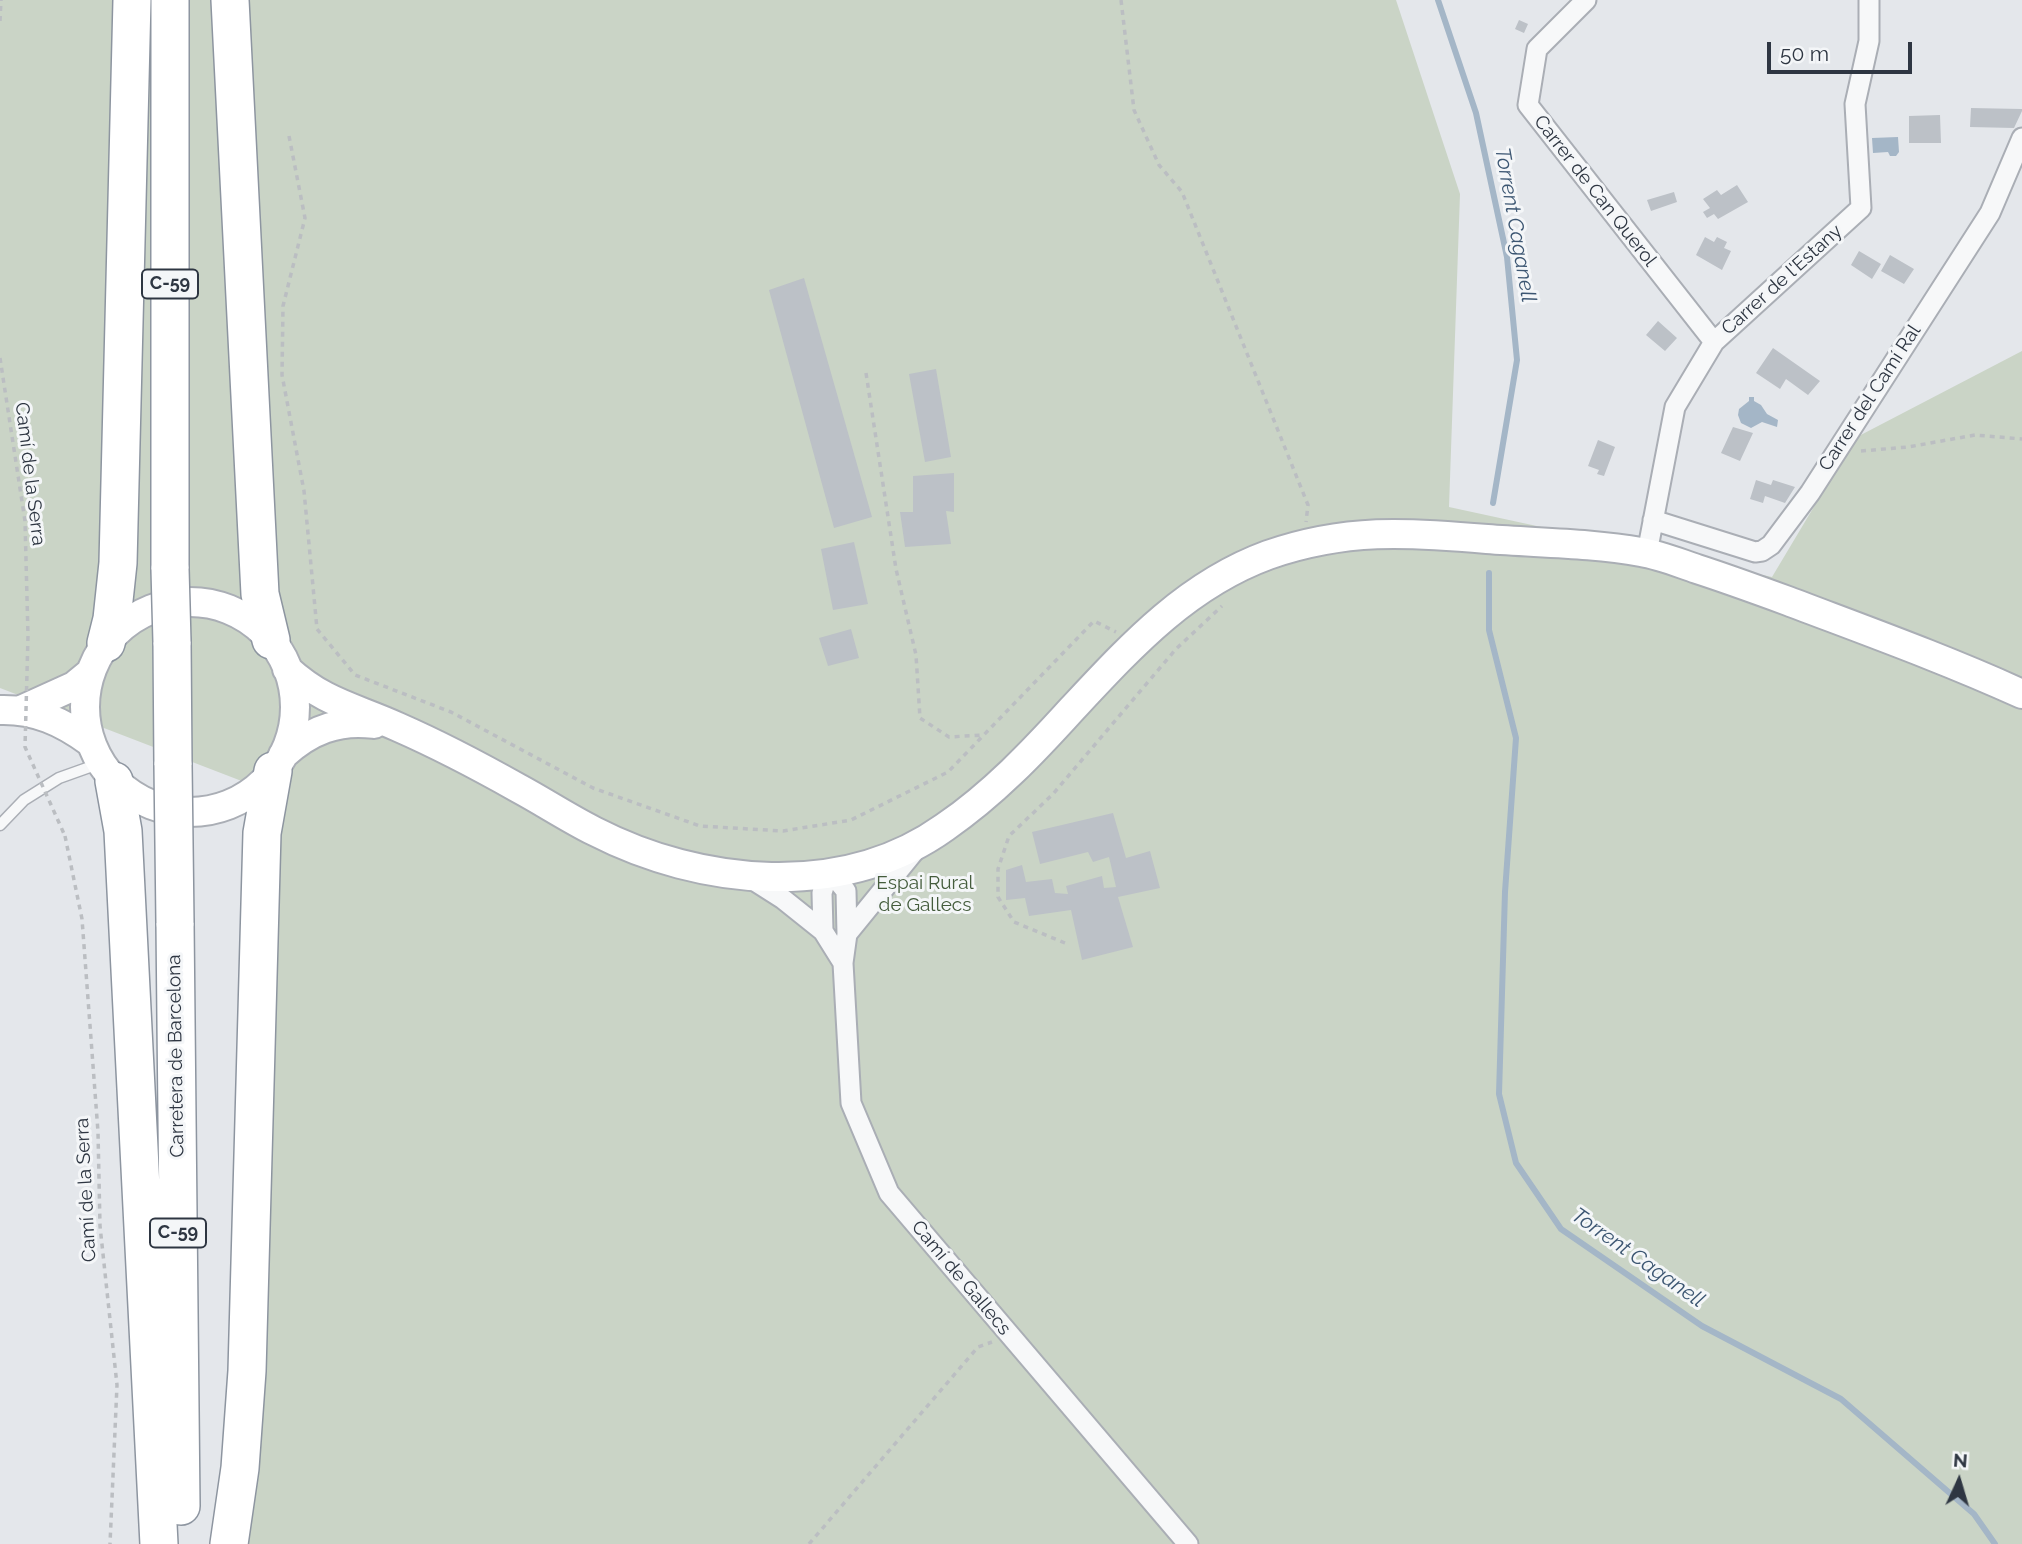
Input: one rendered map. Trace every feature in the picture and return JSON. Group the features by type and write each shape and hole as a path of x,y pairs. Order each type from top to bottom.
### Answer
{"highway":[{"path":"99,658 112,619 118,563 132,0"},
{"name":"Carretera de Barcelona","path":"170,0 170,569 181,1544"},
{"path":"230,0 260,594 279,654"},
{"path":"102,762 123,831 159,1544"},
{"path":"229,1544 240,1468 247,1371 262,833 278,763"}],"main road":[{"path":"10,710 74,686 127,623 150,607 182,601 209,604 250,620 316,693 401,728 480,767 595,832 678,863 768,878 828,874 893,855 942,830 988,794 1029,756 1137,641 1196,591 1234,569 1269,555 1324,540 1379,532 1418,533 1591,545 1647,552 1797,604 1958,665 2022,694"},
{"path":"278,763 290,735 294,712 293,690 279,654"},
{"path":"99,658 85,712 102,762"},
{"path":"10,710 61,723 132,795 152,805 178,811 212,810 229,804 250,792 306,737 342,723 360,722 401,728"}],"street":[{"name":"Carrer de Can Querol","path":"1587,0 1536,49 1528,105 1714,342"},
{"name":"Carrer de l'Estany","path":"1647,552 1675,407 1714,342 1861,208 1855,104 1868,41 1869,0"},
{"name":"Carrer del Camí Ral","path":"1653,520 1747,550 1762,551 1778,537 1990,213 2022,138"},
{"path":"847,934 923,840"},
{"name":"Camí de Gallecs","path":"823,931 821,893 828,874 846,891 847,934 843,963 851,1103 889,1194 1188,1544"},
{"name":"Camí de Gallecs","path":"747,876 783,899 823,931 843,963"}],"lane":[{"path":"0,825 24,800 59,778 102,762"}],"path":[{"path":"0,21 1,0"},
{"path":"1121,0 1134,110 1158,165 1182,191 1308,505 1303,545"},
{"path":"289,136 305,218 284,306 282,375 304,491 317,629 355,675 451,712 593,788 700,826 783,831 851,821 948,772 1094,621 1137,641"},
{"name":"Camí de la Serra","path":"0,358 25,520 28,636 25,747 65,836 82,919 98,1132 100,1226 117,1385 110,1544"},
{"path":"866,373 895,569 916,655 920,718 949,737 984,734"},
{"path":"1834,453 1908,447 1975,435 2022,439"},
{"path":"1065,943 1014,922 998,897 998,869 1009,836 1053,794 1176,649 1226,603"},
{"path":"809,1544 978,1346 1010,1335"}],"green space":[{"name":"Espai Rural de Gallecs","path":"0,0 1396,0 1460,194 1449,507 1772,577 1855,438 2022,351 2022,1544 236,1544 278,795 0,688"}],"water":[{"path":"1898,137 1899,152 1896,156 1890,156 1888,152 1873,153 1872,138"},
{"path":"1749,397 1754,397 1754,401 1761,405 1767,414 1778,420 1777,427 1762,422 1751,428 1741,423 1739,409 1749,401"}],"building":[{"path":"1519,20 1528,24 1524,33 1515,29"},
{"path":"1971,108 2022,111 2014,128 1970,127"},
{"path":"1940,115 1941,143 1909,143 1909,116"},
{"path":"1737,185 1748,202 1718,219 1714,214 1707,218 1703,212 1710,208 1703,199 1717,190 1721,195"},
{"path":"1674,192 1677,202 1651,211 1647,200"},
{"path":"1705,237 1714,242 1717,237 1727,242 1724,248 1731,251 1722,270 1696,255"},
{"path":"1859,251 1881,264 1872,279 1851,265"},
{"path":"1890,255 1914,269 1904,284 1881,271"},
{"path":"804,278 872,517 834,528 769,290"},
{"path":"1658,321 1677,338 1665,351 1646,335"},
{"path":"1773,348 1820,381 1808,395 1786,379 1780,389 1756,373"},
{"path":"936,369 951,457 925,462 909,374"},
{"path":"1733,427 1753,433 1740,461 1721,453"},
{"path":"1598,440 1615,447 1604,476 1597,474 1599,470 1588,466"},
{"path":"954,473 954,512 946,511 951,544 905,547 900,512 913,512 913,476"},
{"path":"1756,480 1771,485 1773,480 1795,487 1785,503 1765,496 1763,503 1750,499"},
{"path":"854,542 868,604 833,610 821,549"},
{"path":"851,629 859,658 828,666 819,638"},
{"path":"1113,813 1126,858 1150,851 1160,888 1118,897 1133,947 1082,960 1071,910 1029,916 1025,898 1006,900 1006,870 1022,865 1026,882 1052,879 1055,893 1068,894 1066,886 1102,876 1104,888 1116,887 1109,857 1093,862 1088,852 1040,864 1032,832"}],"waterway":[{"name":"Torrent Caganell","path":"1438,0 1476,113 1507,257 1517,360 1493,503"},
{"name":"Torrent Caganell","path":"1489,573 1489,630 1516,738 1505,892 1499,1094 1516,1163 1561,1229 1702,1326 1841,1399 1974,1514 1995,1544"}]}
